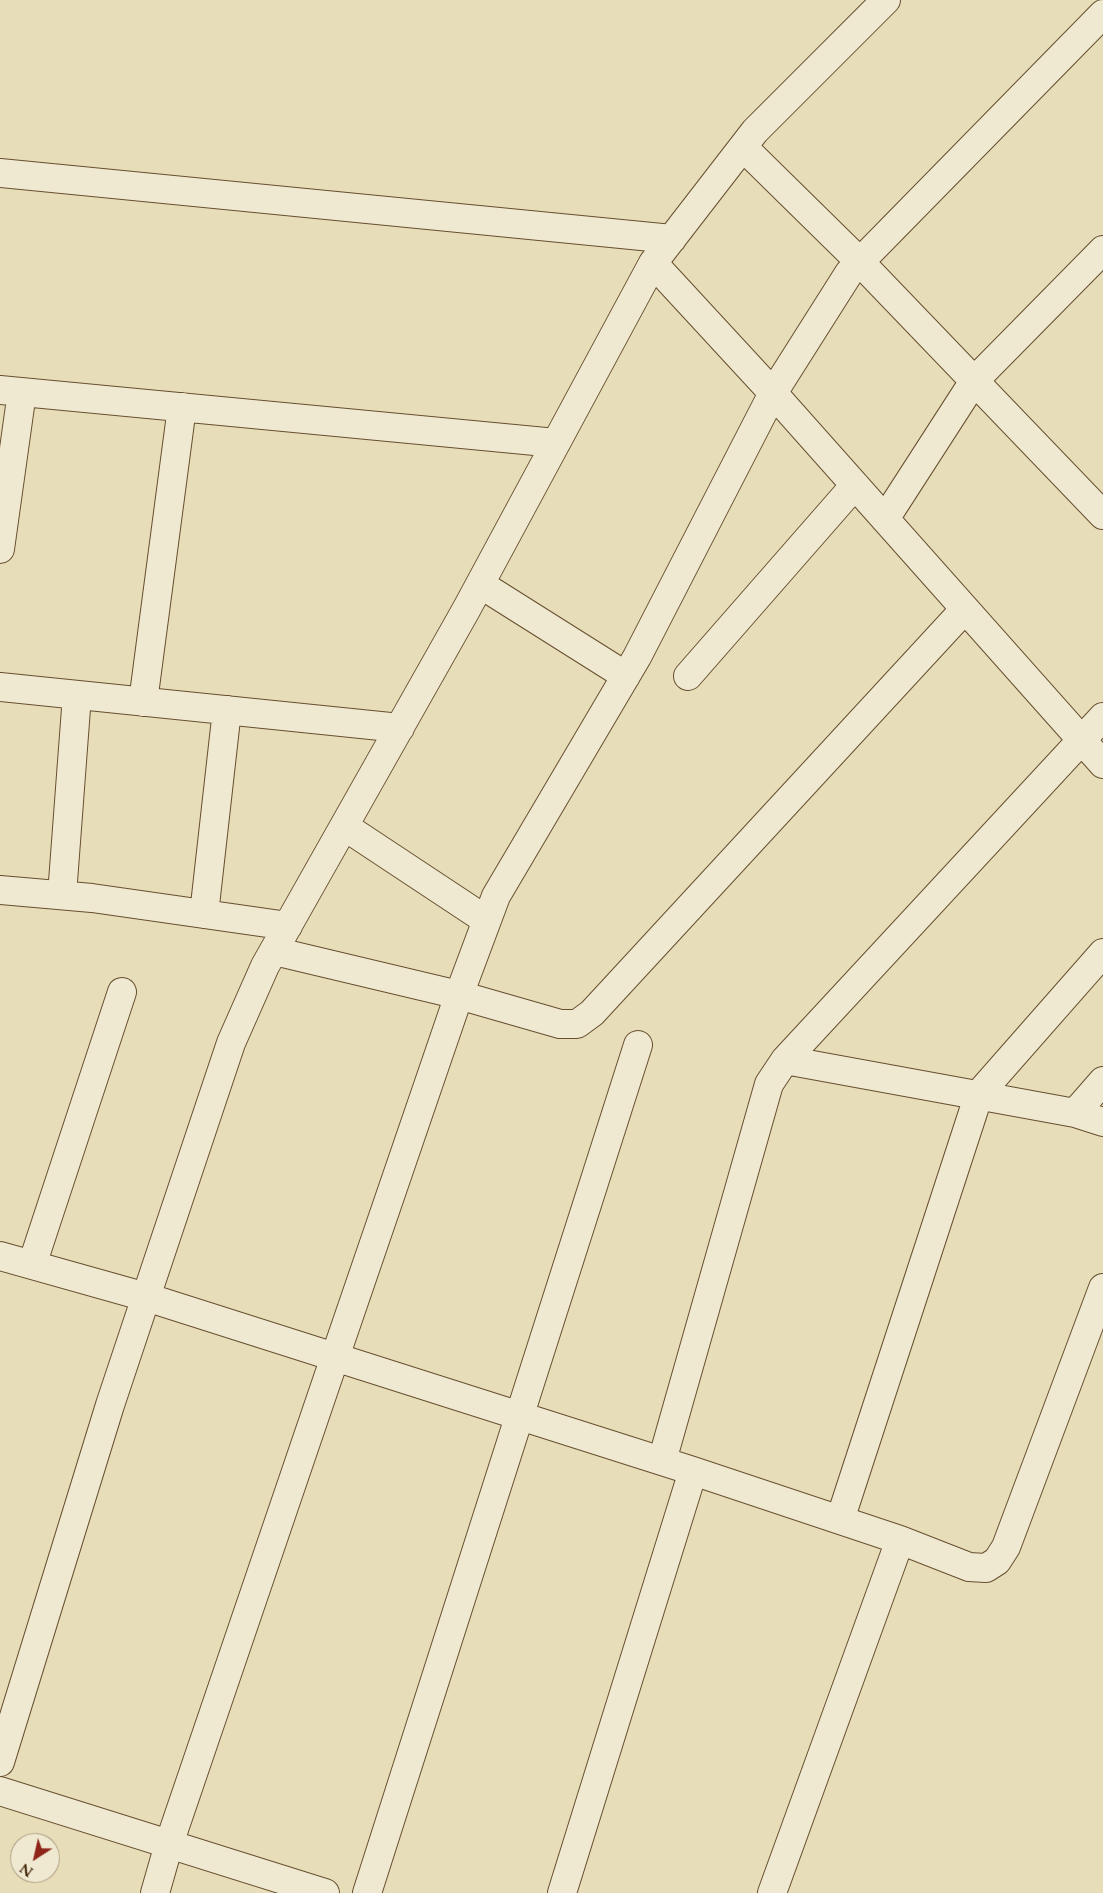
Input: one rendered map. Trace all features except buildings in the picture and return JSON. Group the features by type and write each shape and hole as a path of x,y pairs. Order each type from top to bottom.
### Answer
{"street":[{"path":"0,1762 110,1405 231,1043 274,951 480,584 654,263 755,131 886,0"},
{"path":"155,1893 169,1844 335,1357 459,995 496,896 626,676 773,393 849,273 1103,14"},
{"path":"743,146 860,262 974,381 1098,500"},
{"path":"0,173 672,239"},
{"path":"885,519 974,381 1103,250"},
{"path":"654,263 773,393 1103,764"},
{"path":"0,549 11,391 556,443"},
{"path":"143,702 182,407"},
{"path":"688,676 855,485"},
{"path":"480,584 626,676"},
{"path":"274,951 459,995 560,1024 577,1024 592,1013 965,609"},
{"path":"0,687 400,728"},
{"path":"62,895 77,695"},
{"path":"204,914 227,710"},
{"path":"662,1461 769,1084 784,1060 1103,717"},
{"path":"344,826 486,920"},
{"path":"0,890 62,895 288,926"},
{"path":"840,1520 979,1094 1103,953"},
{"path":"32,1265 122,992"},
{"path":"367,1893 638,1044"},
{"path":"784,1060 979,1094 1075,1113 1103,1122"},
{"path":"1075,1113 1103,1081"},
{"path":"0,1256 146,1297 693,1471 900,1540 969,1567 986,1568 997,1561 1006,1547 1103,1288"},
{"path":"562,1893 693,1471"},
{"path":"772,1893 900,1540"},
{"path":"0,1791 325,1893"}]}
